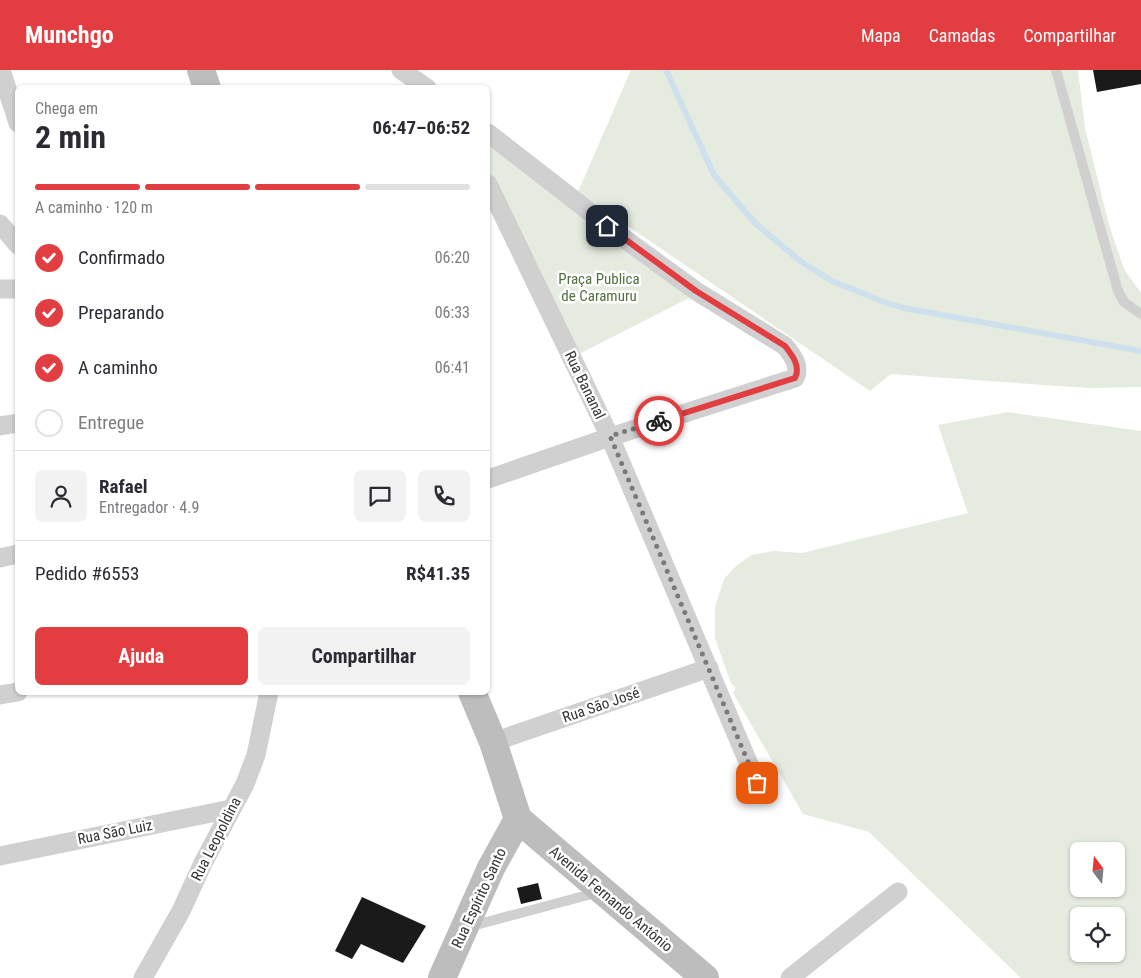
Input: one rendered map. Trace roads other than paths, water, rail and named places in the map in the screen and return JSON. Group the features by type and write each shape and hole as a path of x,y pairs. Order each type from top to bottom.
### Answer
{"street":[{"path":"1,70 15,113"},
{"path":"202,70 206,85"},
{"path":"401,70 423,85"},
{"path":"490,135 622,237 696,291 785,346 794,358 797,370 795,378 610,436 490,478"},
{"name":"Rua Bananal","path":"490,188 610,436 757,783"},
{"path":"0,224 15,242"},
{"path":"0,289 15,289"},
{"path":"0,426 15,424"},
{"path":"0,558 15,555"},
{"name":"Rua São José","path":"492,742 709,668"},
{"path":"0,695 15,692"},
{"name":"Rua Leopoldina","path":"143,978 181,911 230,809 245,784 256,755 268,695"},
{"path":"473,695 492,742 518,820"},
{"name":"Rua São Luiz","path":"0,856 230,809"},
{"name":"Avenida Fernando Antônio","path":"518,820 705,978"},
{"name":"Rua Espírito Santo","path":"442,978 491,868 518,820"},
{"path":"790,978 898,892"}],"lane":[{"path":"1056,70 1118,291 1124,302 1141,314"},
{"path":"464,928 601,891"}],"waterway":[{"path":"666,70 714,175 755,223 800,261 832,281 904,308 1141,351"}],"park label":[{"name":"Praça Publica de Caramuru","path":"599,288"}]}
